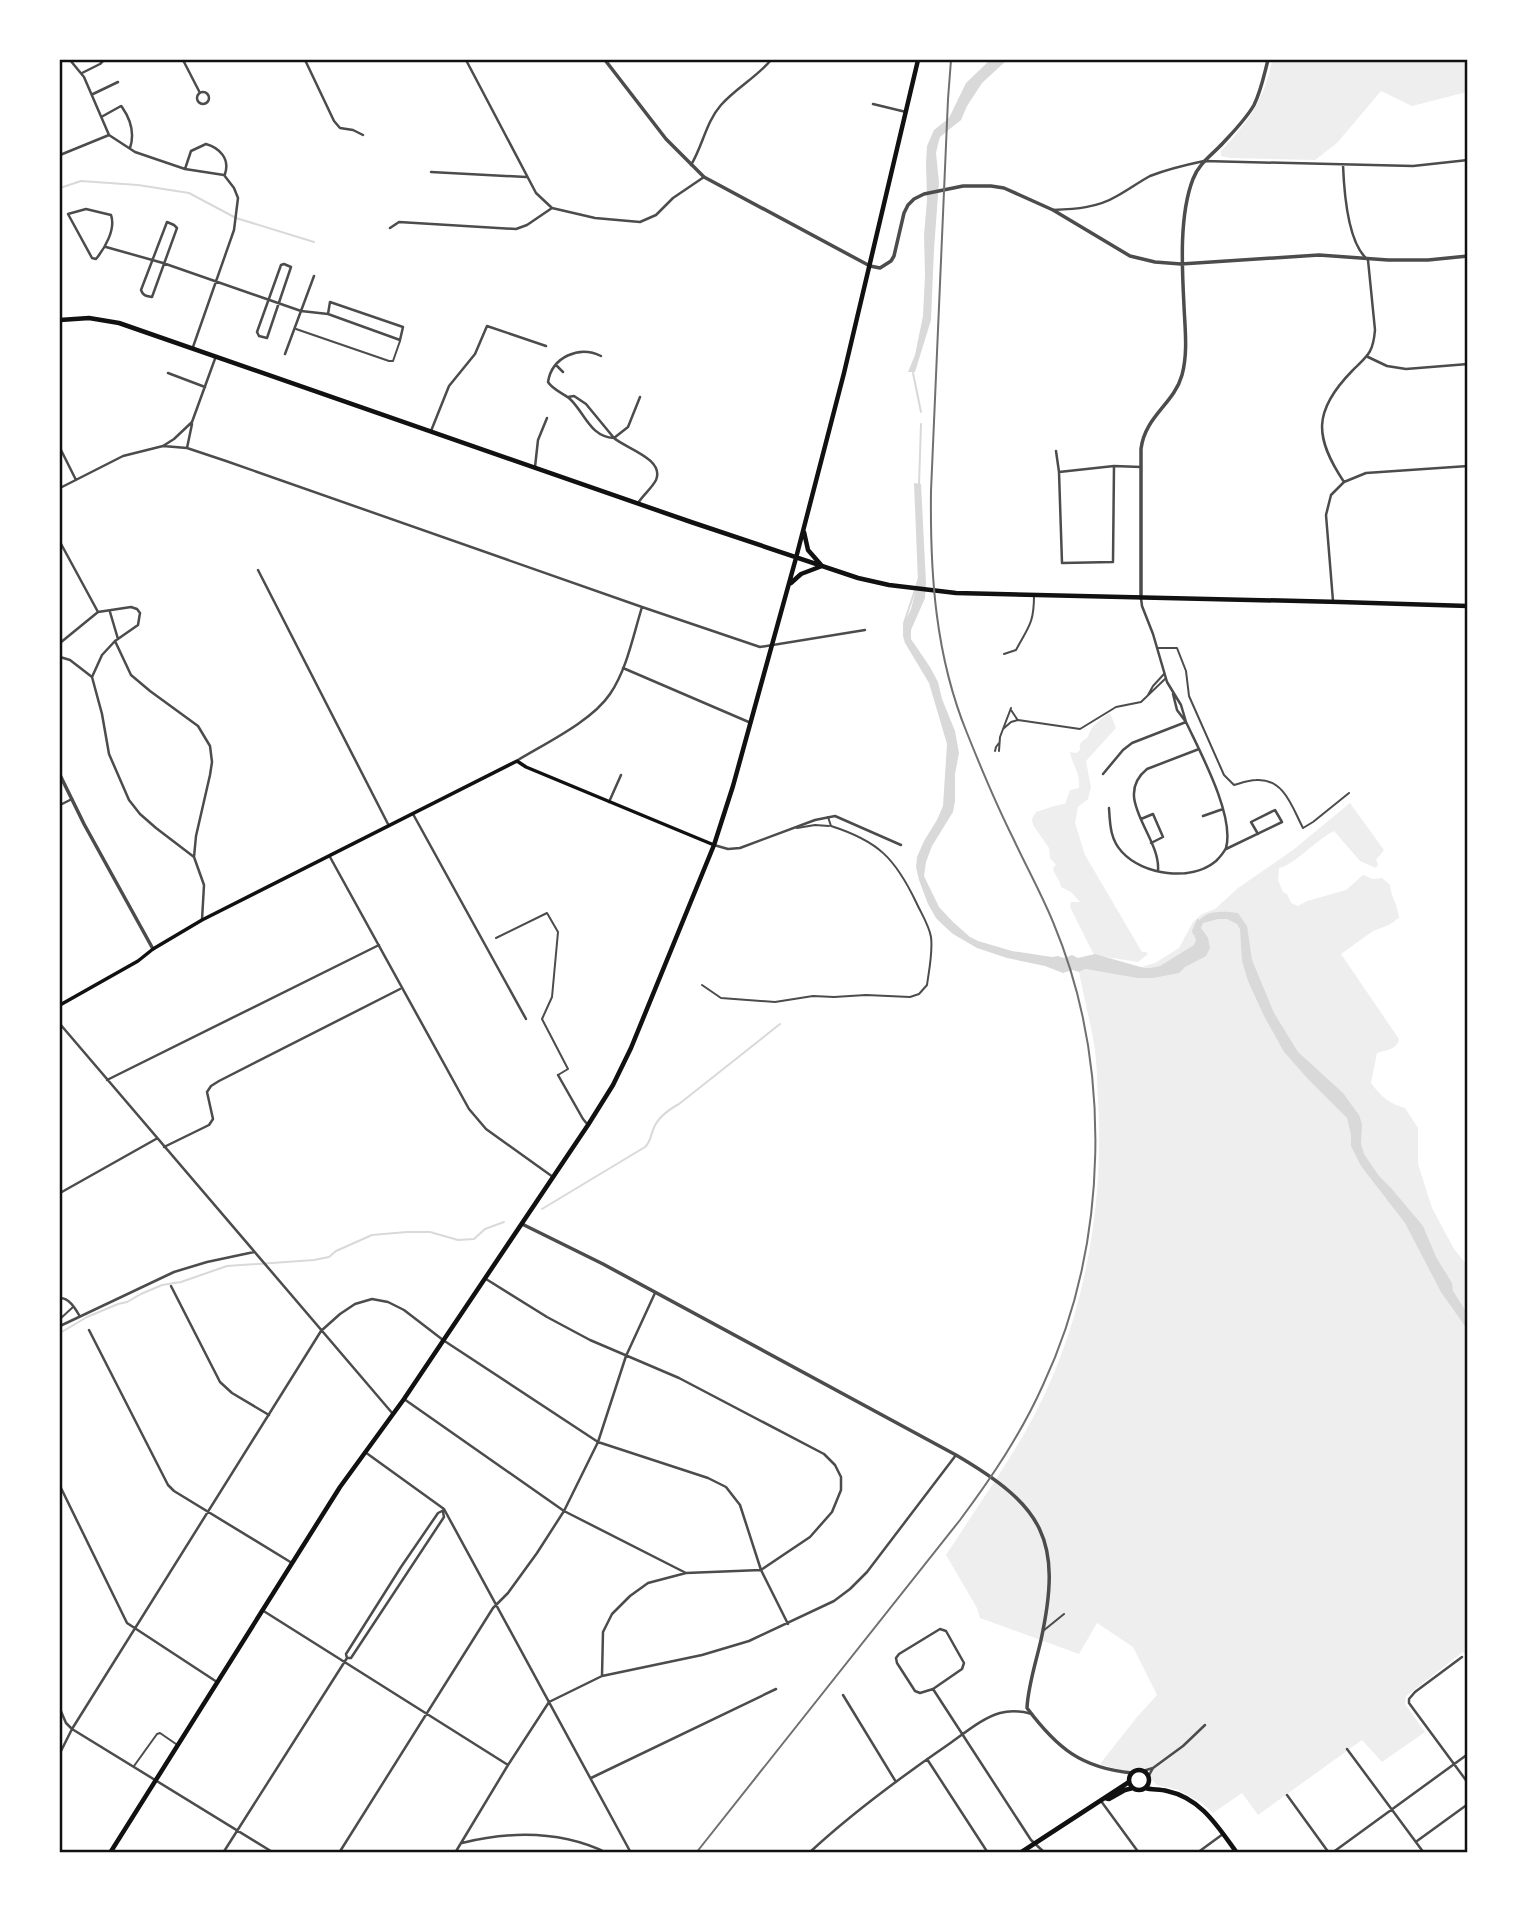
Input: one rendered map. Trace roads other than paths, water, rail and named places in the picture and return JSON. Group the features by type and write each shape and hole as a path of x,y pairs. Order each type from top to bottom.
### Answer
{"main road":[{"path":"110,1853 340,1487 404,1399 554,1177 613,1084 631,1048 714,845 733,786 804,529 918,60"},
{"path":"60,320 100,319 119,323 796,558 888,585 956,593 1333,601 1468,607"},
{"path":"804,529 808,550 823,566"},
{"path":"787,590 791,582 801,574 823,566"},
{"path":"60,1005 138,961 202,920 517,761 714,845"},
{"path":"1020,1853 1103,1800 1129,1781 1132,1773 1137,1770 1143,1771 1148,1779 1163,1790"},
{"path":"1145,1788 1148,1779"},
{"path":"1129,1781 1133,1788"},
{"path":"1103,1800 1133,1788 1163,1790 1184,1797 1209,1815 1237,1853"}],"street":[{"path":"70,60 82,73 93,94 109,135 135,152 185,169 224,175 234,188 238,198 234,230 193,347"},
{"path":"82,73 104,60"},
{"path":"183,60 200,93"},
{"path":"307,60 334,121 340,128 354,130 363,135"},
{"path":"466,60 536,193 552,208 595,218 640,222 656,215 673,198 704,177"},
{"path":"605,60 666,139 704,177 870,266 880,268 891,261 907,207 914,199 924,194 963,186 1004,188 1053,210 1130,256 1155,262 1181,264 1319,256 1368,260 1428,260 1468,256"},
{"path":"691,165 711,118 720,106 771,60"},
{"path":"1226,849 1223,808 1199,749 1177,710 1142,606 1141,449 1144,433 1182,377 1186,347 1181,264 1189,190 1194,175 1204,161 1221,146 1253,106 1268,60"},
{"path":"93,94 118,82"},
{"path":"873,104 906,112"},
{"path":"103,116 122,107 132,129 130,148"},
{"path":"60,155 109,135"},
{"path":"185,169 191,151 206,144 219,150 226,160 224,175"},
{"path":"1053,210 1082,209 1097,205 1155,174 1204,161 1413,166 1468,160"},
{"path":"1343,165 1344,200 1348,216 1361,254 1368,260 1374,330 1374,341 1367,357 1334,391 1325,410 1321,429 1324,444 1344,482"},
{"path":"431,172 527,177"},
{"path":"390,228 399,222 516,229 552,208"},
{"path":"86,209 111,215 114,220 106,247 96,260 92,258 68,215 86,209"},
{"path":"166,223 171,223 177,228 152,297 146,296 141,290 152,260 166,223"},
{"path":"106,247 163,263 301,311 328,314 400,340 403,327 330,302 328,314"},
{"path":"281,265 290,267 267,338 262,338 257,331 268,300 281,265"},
{"path":"285,354 314,276"},
{"path":"431,432 449,386 475,354 487,326 546,346"},
{"path":"601,356 586,351 573,352 556,365 549,376 549,384 568,397 595,432 607,438 614,438 628,427 640,397"},
{"path":"187,448 192,422 216,356"},
{"path":"1367,357 1387,366 1406,369 1468,364"},
{"path":"556,365 563,372"},
{"path":"168,373 205,387"},
{"path":"568,397 572,395 584,402 614,438 645,456 655,467 656,480 638,503"},
{"path":"535,467 538,440 547,418"},
{"path":"163,446 192,422"},
{"path":"60,488 123,456 163,446 187,448 761,647 865,630"},
{"path":"60,448 76,480"},
{"path":"1056,451 1062,563 1113,562 1114,466"},
{"path":"1059,472 1114,466 1141,467"},
{"path":"1333,601 1326,515 1331,495 1344,482 1366,473 1381,471 1468,466"},
{"path":"60,542 98,612"},
{"path":"258,570 389,826"},
{"path":"60,643 98,612 131,607 137,609 140,613 138,625 116,640 102,655 92,677"},
{"path":"517,761 597,709 611,693 623,668 642,607"},
{"path":"110,611 116,640 131,675 198,726 210,746 211,775 196,836 194,857 204,885 202,920"},
{"path":"60,657 70,660 92,677 109,754 129,800 140,814 194,857"},
{"path":"623,668 751,723"},
{"path":"1103,774 1132,743 1186,722"},
{"path":"1158,871 1158,857 1133,796 1135,783 1150,767 1199,749"},
{"path":"60,775 153,949"},
{"path":"608,802 621,775"},
{"path":"60,805 72,799"},
{"path":"1109,808 1110,832 1121,851 1133,862 1158,871 1172,873 1201,870 1226,849 1258,834 1282,822 1275,810 1251,822 1258,834"},
{"path":"1203,816 1223,808"},
{"path":"413,814 526,1019"},
{"path":"1141,819 1153,814 1163,836 1152,842"},
{"path":"714,845 728,849 740,848 828,816 838,817 901,845"},
{"path":"330,857 469,1109 478,1121 554,1177"},
{"path":"107,1080 379,945"},
{"path":"164,1147 209,1125 212,1119 207,1092 211,1086 402,988"},
{"path":"60,1024 393,1414"},
{"path":"558,1075 588,1125"},
{"path":"60,1193 156,1139"},
{"path":"522,1224 956,1455 1006,1488 1036,1523 1049,1559 1050,1576 1043,1631 1027,1708 1062,1748 1072,1755 1082,1761 1132,1773"},
{"path":"60,1326 173,1272 254,1252"},
{"path":"486,1279 547,1317 691,1384 824,1454 835,1465 841,1477 841,1490 832,1512 810,1537 761,1570 686,1573 648,1583 630,1596 612,1614 603,1632 602,1676"},
{"path":"171,1286 220,1382 232,1393 269,1415"},
{"path":"339,1853 496,1604 508,1593 564,1511 598,1442 626,1356 656,1293"},
{"path":"60,1298 74,1306 80,1316"},
{"path":"60,1753 72,1728 321,1331 355,1304 372,1299 388,1302 404,1310 443,1340 598,1442 708,1478 726,1487 740,1505 761,1570 788,1624"},
{"path":"89,1330 163,1479 174,1491 292,1563"},
{"path":"404,1399 564,1511 686,1573"},
{"path":"365,1452 444,1511 631,1853"},
{"path":"456,1853 549,1702 602,1676 702,1655 749,1641 835,1601 867,1572 956,1455"},
{"path":"60,1486 127,1623 217,1682"},
{"path":"347,1658 346,1654 401,1567 438,1513 444,1511"},
{"path":"223,1853 344,1662 351,1658 444,1517 444,1511"},
{"path":"262,1610 508,1765"},
{"path":"940,1629 946,1631 964,1663 962,1669 933,1689 920,1693 915,1691 896,1658 940,1629"},
{"path":"1462,1657 1415,1692 1409,1703 1468,1783"},
{"path":"591,1778 776,1689"},
{"path":"933,1689 1031,1840 1045,1853"},
{"path":"843,1695 895,1782"},
{"path":"60,1709 66,1723 72,1728 274,1853"},
{"path":"809,1853 855,1812 962,1735 999,1713 1018,1710 1032,1714"},
{"path":"1143,1771 1153,1768 1183,1746 1205,1725"},
{"path":"1347,1749 1424,1853"},
{"path":"1287,1795 1330,1853 1468,1754"},
{"path":"928,1759 988,1853"},
{"path":"1148,1779 1153,1768"},
{"path":"1119,1772 1129,1781"},
{"path":"1103,1800 1139,1853"},
{"path":"1416,1842 1468,1804"},
{"path":"461,1843 485,1837 527,1833 572,1839 607,1853"},
{"path":"1197,1853 1223,1834"}],"lane":[{"path":"295,329 389,361 393,361 400,340"},
{"path":"1004,654 1016,650 1027,632 1033,615 1034,595"},
{"path":"1157,648 1177,648 1186,671 1189,696 1224,775 1231,783 1234,785 1255,779 1271,781 1282,789 1303,828 1349,793"},
{"path":"1003,729 1018,720 1080,729 1116,707 1138,704 1165,676"},
{"path":"997,751 1011,708 1012,714 1018,720"},
{"path":"828,816 831,826"},
{"path":"702,985 721,998 775,1002 813,996 910,997 924,990 927,985 931,938 902,873 888,857 856,834 831,826 815,825 792,829"},
{"path":"496,938 547,913 558,932 552,997 542,1019 568,1069 558,1075"},
{"path":"60,1320 74,1306"},
{"path":"1043,1631 1064,1614"},
{"path":"134,1766 157,1734 160,1733 177,1745"}],"waterway":[{"path":"60,188 81,181 138,185 189,193 236,218 314,242"},
{"path":"913,373 921,412"},
{"path":"919,485 921,424"},
{"path":"904,623 919,578"},
{"path":"1194,934 1198,920"},
{"path":"542,1209 645,1147 663,1115 780,1024"},
{"path":"60,1333 87,1317 162,1285 181,1282 227,1266 329,1257 336,1251 372,1235 430,1232 458,1240 474,1239 485,1229 504,1222"}],"railway":[{"path":"696,1853 960,1520 1005,1455 1043,1385 1065,1330 1081,1273 1091,1214 1095,1154 1094,1094 1086,1035 1073,977 1053,922 983,773 956,704 941,644 937,614 931,491 951,60"}]}
